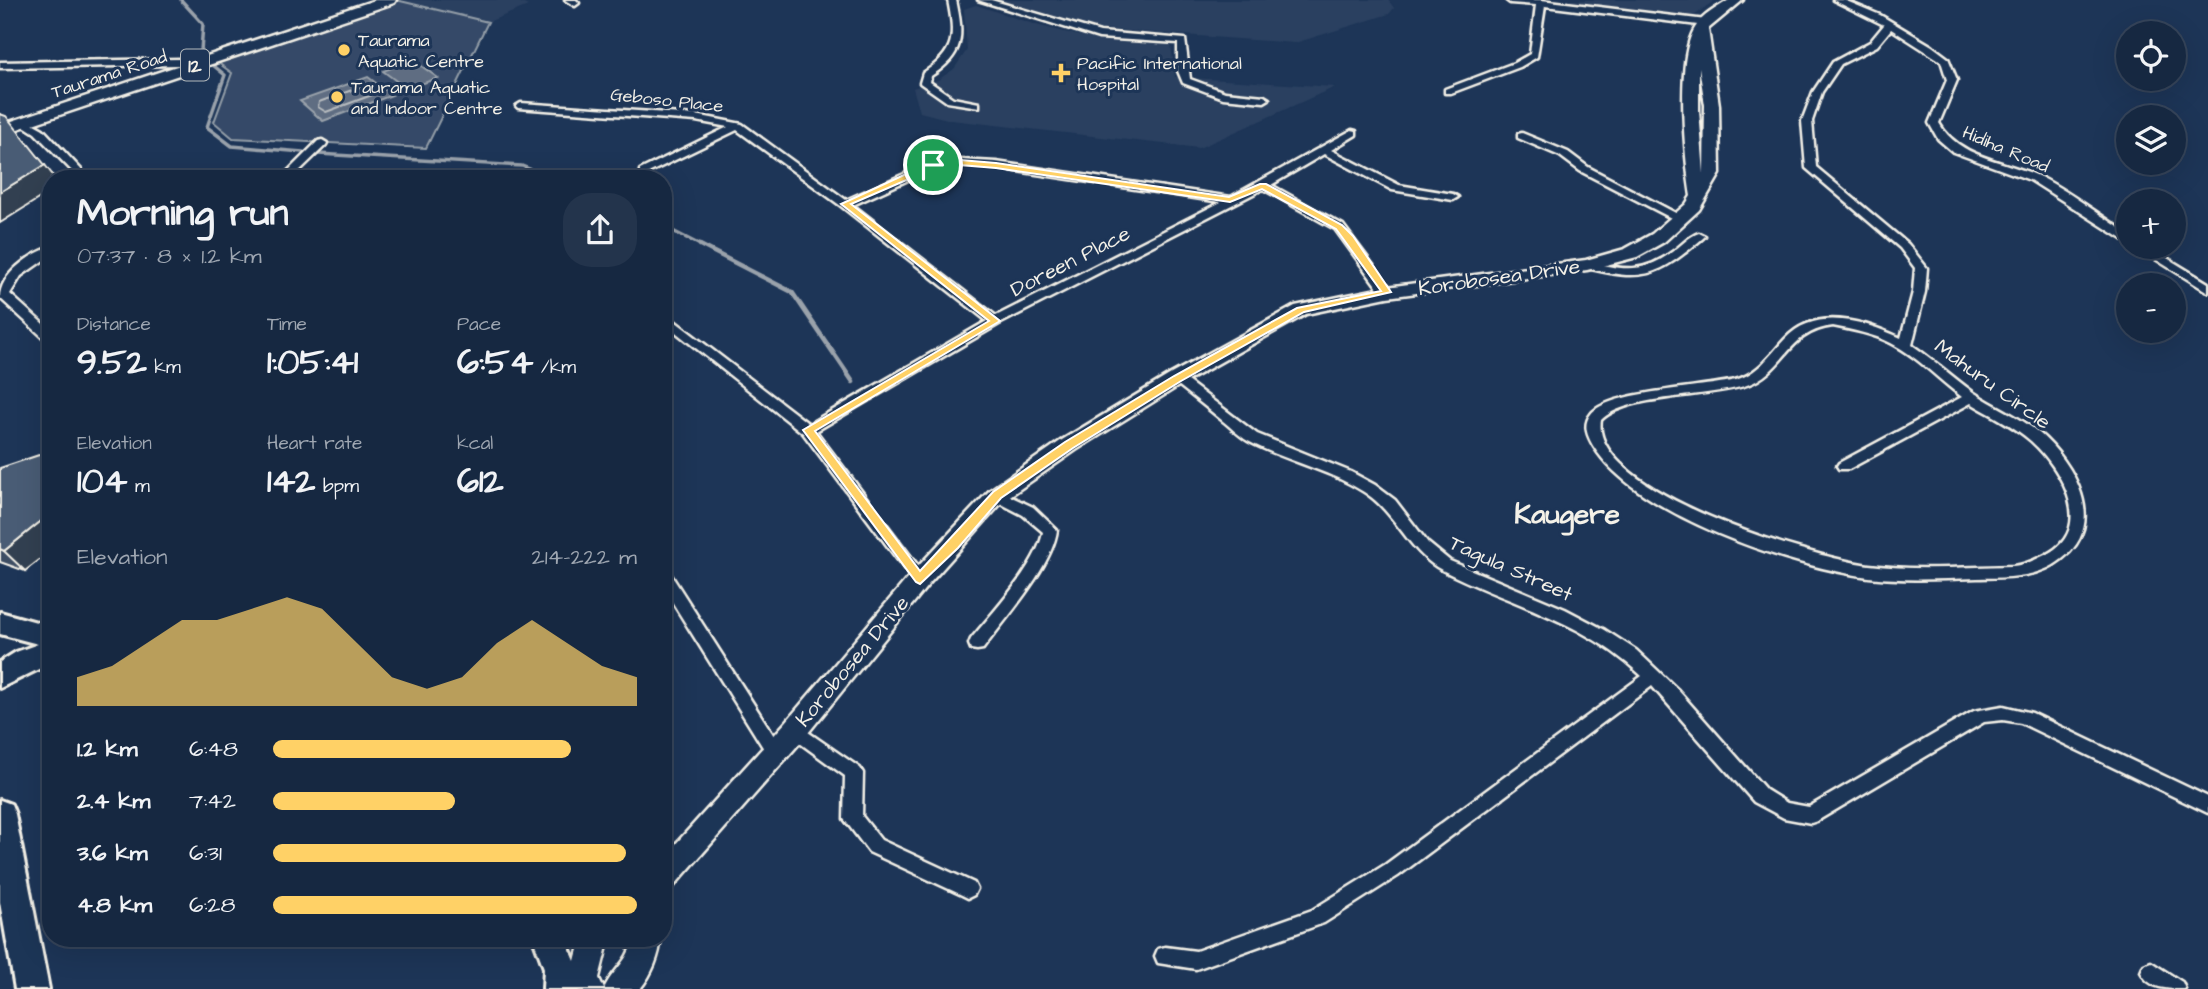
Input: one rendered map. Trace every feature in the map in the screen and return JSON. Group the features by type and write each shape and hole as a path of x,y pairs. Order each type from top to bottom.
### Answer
{"highway":[{"path":"0,623 42,635"},
{"path":"0,676 26,660 42,654"},
{"path":"0,814 32,989"},
{"path":"553,947 561,968 560,989"}],"main road":[{"name":"Taurama Road","path":"0,121 368,0"},
{"name":"Taurama Road","path":"0,130 389,0"},
{"path":"1703,26 1738,0"},
{"name":"Korobosea Drive","path":"672,868 794,730 920,579 997,495 1069,445 1178,378 1301,310 1387,292 1616,259 1646,247 1681,219 1699,196 1693,153 1692,107 1696,49 1703,26"},
{"path":"589,989 584,980 593,947"},
{"path":"619,989 632,978 646,947"}],"street":[{"path":"952,0 958,29 954,49 945,65 926,75 925,83 950,100 976,105"},
{"path":"982,0 1099,35 1182,41 1184,55 1180,69 1186,81 1223,94 1264,99"},
{"path":"1510,0 1703,26"},
{"name":"Hidiha Road","path":"1837,0 1889,24 1945,60 1950,68 1951,85 1934,123 1946,141 1965,153 2034,178 2116,230"},
{"path":"1448,91 1517,65 1534,55 1541,3"},
{"path":"1889,24 1885,34 1871,48 1837,62 1809,106 1807,116 1810,163 1819,177 1904,246 1921,268 1919,292 1905,345"},
{"path":"0,65 198,64"},
{"name":"Geboso Place","path":"521,106 696,117 738,126 845,204 995,321"},
{"path":"25,122 39,131 76,170"},
{"path":"648,170 738,126"},
{"name":"Doreen Place","path":"808,430 995,321 1230,200 1263,186 1352,134"},
{"path":"1522,136 1564,154 1584,169 1681,219"},
{"path":"294,170 322,143"},
{"path":"1324,150 1396,188 1453,197"},
{"path":"845,204 933,165 960,163 1230,200"},
{"path":"1263,186 1339,227 1350,238 1387,292"},
{"path":"1587,265 1615,272 1654,271 1699,236"},
{"path":"42,256 19,270 7,285 4,295 4,303 42,331"},
{"path":"2161,259 2208,288"},
{"name":"Mahuru Circle","path":"1833,322 1853,326 1905,345 1972,397 2042,443 2076,491 2080,525 2068,550 2030,569 1916,576 1855,569 1803,558 1726,530 1651,493 1603,453 1593,434 1595,417 1620,404 1716,389 1746,381 1763,372 1774,362 1788,339 1813,323 1833,322"},
{"path":"672,323 808,430 920,579"},
{"name":"Tagula Street","path":"1178,378 1252,437 1346,476 1370,489 1390,504 1423,547 1446,565 1560,612 1600,634 1630,655 1702,727 1759,796 1784,810 1811,815 1980,716 1993,713 2014,713 2208,805"},
{"path":"1844,466 1972,397"},
{"path":"978,644 1034,568 1051,538 1050,530 1028,511 997,495"},
{"path":"672,588 775,752"},
{"path":"1165,956 1196,960 1317,918 1392,870 1653,677"},
{"path":"794,730 854,773 853,819 876,846 968,889"},
{"path":"640,989 646,947"},
{"path":"2151,972 2175,989"}],"shaded area":[{"path":"396,0 515,0 528,6 488,22"},
{"name":"Taurama Aquatic and Indoor Centre","path":"396,0 488,22 426,148 233,138 214,122 232,73 217,62"},
{"path":"997,0 1388,0 1394,8 1389,14 1295,43 1088,28"},
{"path":"1556,0 1715,0 1694,16"},
{"name":"Pacific International Hospital","path":"976,5 1036,25 1081,36 1171,44 1175,77 1335,87 1199,148 951,120 920,112 913,88 938,80 954,69 967,50 964,9"}],"water":[{"path":"413,60 438,78 407,89 383,71"},
{"path":"368,77 392,95 323,121 300,101"}],"building":[{"path":"0,114 6,116 45,165 0,192"},
{"path":"42,454 42,520 4,551 0,549 0,468"}],"waterway":[{"path":"181,0 203,24 201,51"},
{"path":"214,66 225,75 207,127 232,146 303,152"},
{"path":"318,154 522,166 532,170"},
{"path":"672,231 704,247"},
{"path":"700,245 792,292 853,382"}],"place":[{"name":"Taurama Aquatic Centre","path":"344,50"},
{"name":"Pacific International Hospital","path":"1061,73"},
{"name":"Taurama Aquatic and Indoor Centre","path":"337,97"}],"district":[{"name":"Kaugere","path":"1567,513"}],"route":[{"path":"960,163 996,166 1230,200 1263,186 1339,227 1350,238 1387,292 1317,306 1286,316 1178,378 1069,445 997,495 920,579 808,430 995,321 845,204 933,165 960,163"}]}
